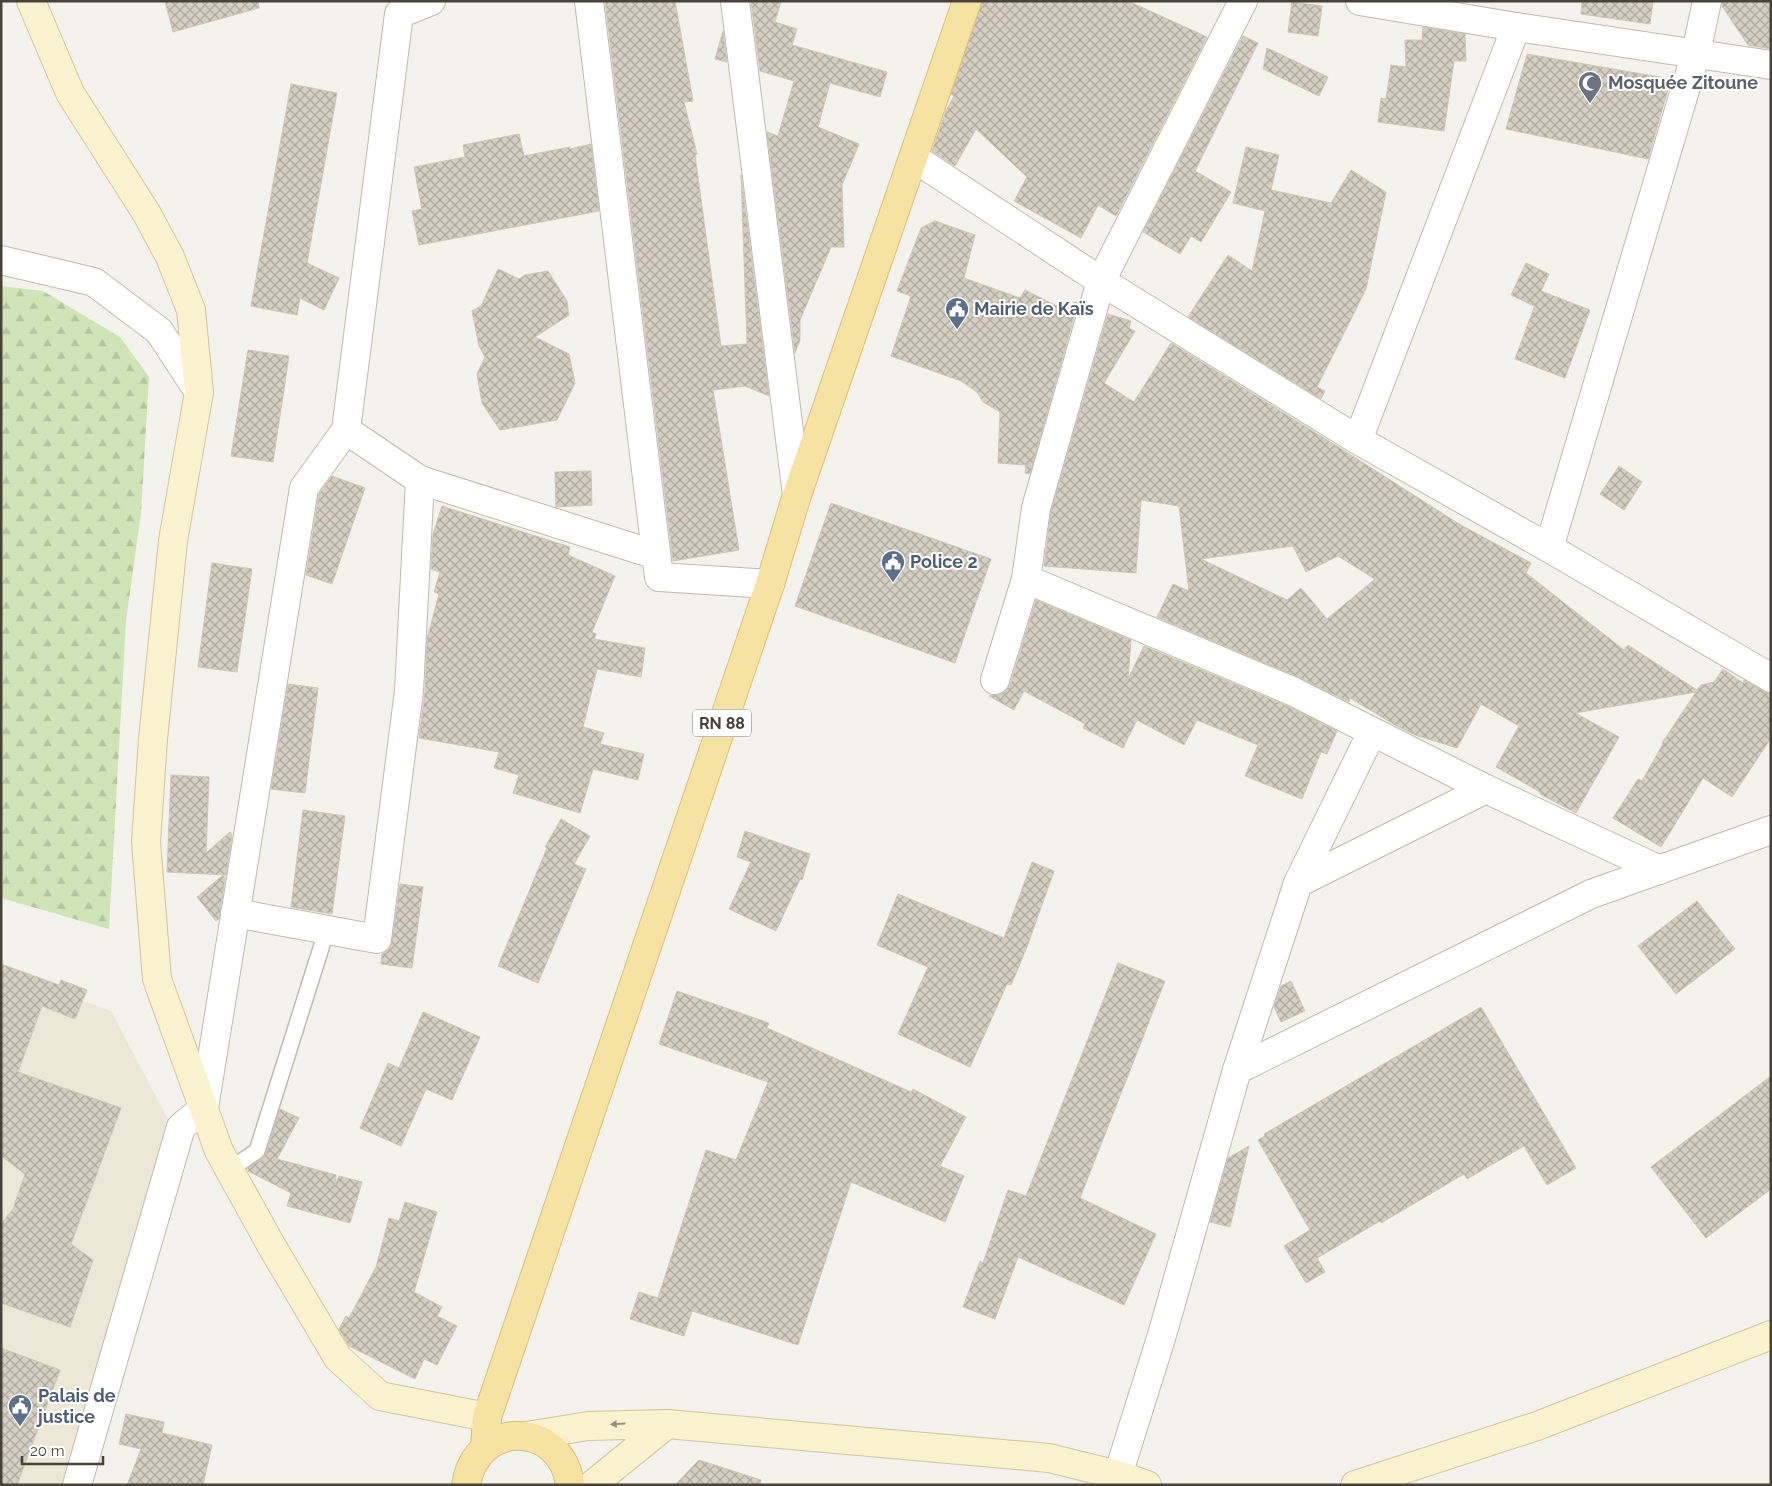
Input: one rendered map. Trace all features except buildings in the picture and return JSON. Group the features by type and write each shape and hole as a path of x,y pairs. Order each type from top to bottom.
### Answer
{"main road":[{"name":"RN 88","path":"485,1447 487,1417 770,584 797,494 967,1"},
{"path":"466,1485 468,1471 475,1458 485,1447 498,1439 512,1436 527,1436 541,1441 553,1450 563,1461 569,1475 570,1485"}],"street":[{"path":"31,1 70,93 147,214 170,257 191,310 199,392 173,541 153,739 146,842 158,979 219,1151 271,1245 338,1358 380,1396 487,1417"},
{"path":"77,1485 181,1127 204,1108 304,488 346,430 399,14 431,1"},
{"path":"589,1 659,577 770,584"},
{"path":"735,1 797,494"},
{"path":"995,680 1026,579 1036,508 1101,281 1243,1"},
{"path":"1360,1 1771,66"},
{"path":"1549,548 1696,53 1707,1"},
{"path":"1358,440 1516,27"},
{"path":"914,158 1101,281 1358,440 1549,548 1771,678"},
{"path":"1,260 94,282 158,331 199,392"},
{"path":"346,430 420,480 656,555"},
{"path":"235,913 377,939 409,691 420,480"},
{"path":"1026,579 1292,691 1486,789 1660,870"},
{"path":"1118,1475 1162,1335 1237,1070 1298,883 1372,732"},
{"path":"1298,883 1486,789"},
{"path":"1237,1070 1592,894 1771,830"},
{"path":"1355,1485 1537,1426 1771,1335"},
{"path":"592,1485 667,1424"},
{"path":"527,1436 588,1426 667,1424 1049,1458 1118,1475 1147,1485"}],"lane":[{"path":"229,1170 257,1151 327,930"}],"shaded area":[{"path":"1,970 111,1011 171,1125 62,1485 1,1485"}],"green space":[{"path":"1,286 43,291 120,337 149,377 141,513 126,621 109,929 1,898"}],"place":[{"name":"Mosquée Zitoune","path":"1590,104"},
{"name":"Mairie de Kaïs","path":"957,330"},
{"name":"Police 2","path":"893,583"},
{"name":"Palais de justice","path":"20,1427"}]}
